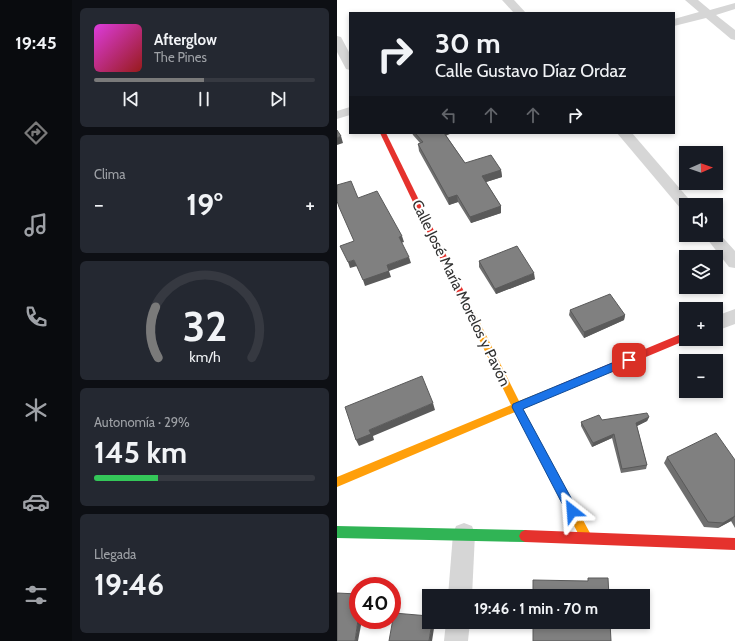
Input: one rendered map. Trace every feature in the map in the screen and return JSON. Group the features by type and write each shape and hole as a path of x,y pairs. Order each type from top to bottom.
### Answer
{"street":[{"path":"508,0 519,12"},
{"path":"691,0 735,36"},
{"path":"675,23 735,6"},
{"path":"337,40 349,64"},
{"path":"337,115 349,111"},
{"name":"Calle José María Morelos y Pavón","path":"383,134 517,407 586,537"},
{"path":"625,134 680,198"},
{"path":"717,242 735,262"},
{"path":"723,321 735,316"},
{"path":"337,482 679,339"},
{"path":"337,532 586,537 735,544"},
{"path":"460,589 464,534"},
{"path":"456,641 457,629"}],"building":[{"path":"337,130 341,136 337,138"},
{"path":"416,134 445,134 465,163 491,155 501,170 482,176 501,206 470,217 457,195 448,198 418,144 423,142"},
{"path":"351,181 358,198 377,191 402,236 399,237 409,257 387,265 389,271 363,280 354,260 348,262 340,246 354,241 337,201 337,185"},
{"path":"517,246 534,273 495,289 479,261"},
{"path":"610,294 625,315 584,332 570,310"},
{"path":"422,376 433,403 369,430 371,434 356,440 345,407"},
{"path":"647,413 649,417 636,423 647,465 622,469 614,434 593,443 581,422 599,415 602,420"},
{"path":"716,433 735,460 735,516 723,523 708,522 667,457"},
{"path":"588,578 608,578 609,589 533,589 533,580 588,581"},
{"path":"337,593 349,594 349,629 357,629 355,641 337,641"},
{"path":"401,614 422,615 422,629 431,629 429,641 389,641 391,629 401,629"},
{"path":"533,629 610,629 611,641 533,641"}],"traffic: fast":[{"path":"337,532 525,536"}],"traffic: slow":[{"path":"471,314 517,407 586,537"},
{"path":"337,482 559,389"}],"traffic: jam":[{"path":"383,134 471,314"},
{"path":"559,389 679,339"},
{"path":"525,536 735,544"}],"route":[{"path":"572,511 517,407 629,360"}]}
